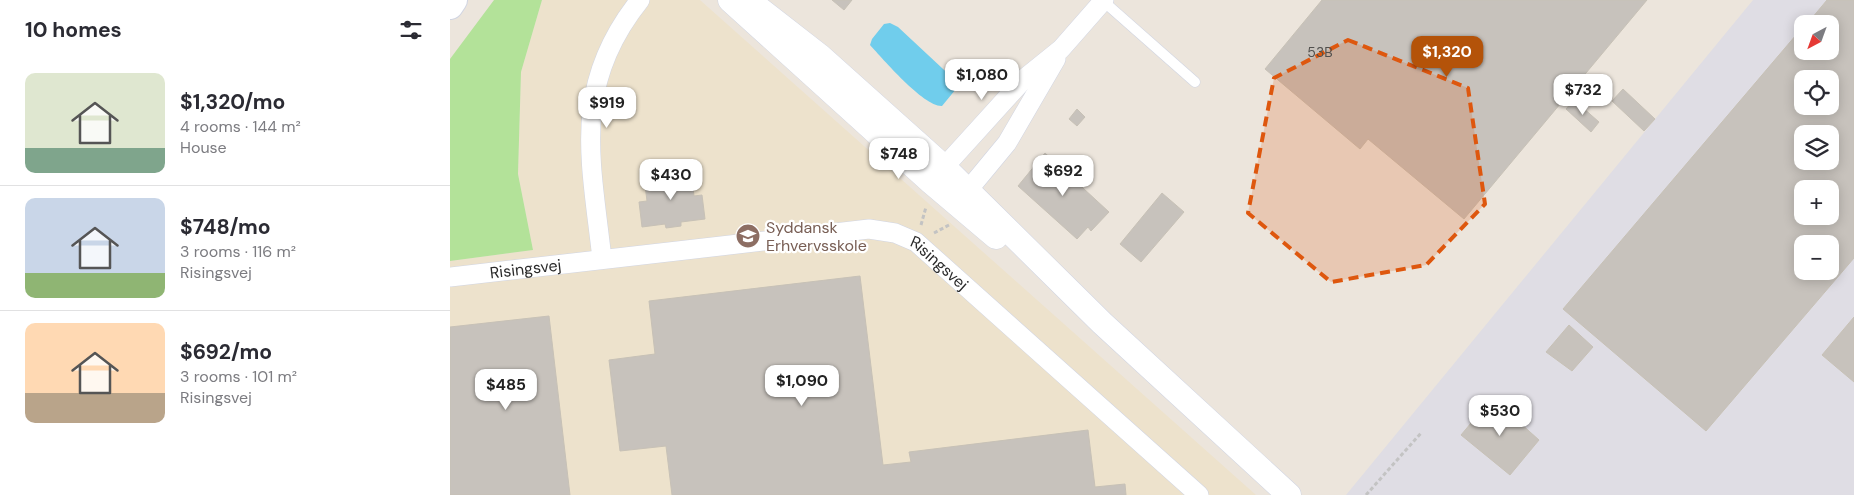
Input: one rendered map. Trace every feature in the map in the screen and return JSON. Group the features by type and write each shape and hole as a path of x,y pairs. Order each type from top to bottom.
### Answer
{"main road":[{"path":"450,6 454,0"}],"street":[{"path":"602,259 590,148 592,103 603,60 624,20 640,0"},
{"path":"730,0 934,183 962,198 1102,322 1289,495"},
{"path":"748,0 820,56 934,183"},
{"path":"934,183 1026,78 1061,49 1103,0"},
{"path":"962,198 1007,143 1061,49"},
{"name":"Risingsvej","path":"450,277 870,230 895,233 916,242 1199,495"}],"lane":[{"path":"1103,0 1195,82"}],"path":[{"path":"916,242 934,183"},
{"path":"1366,495 1421,433"}],"highlighted area":[{"path":"1348,40 1468,88 1485,204 1426,265 1331,282 1248,213 1274,78"}],"shaded area":[{"name":"Syddansk Erhvervsskole","path":"542,0 700,0 1256,495 450,495 450,261 533,250 518,174 521,72"},
{"path":"1753,0 1854,0 1854,495 1346,495"}],"green space":[{"path":"494,0 542,0 521,72 518,174 533,250 450,261 450,59"}],"water":[{"path":"890,23 898,27 957,82 956,89 942,106 925,99 915,91 870,45 872,39 884,24"}],"building":[{"path":"832,0 852,0 844,10"},
{"path":"1322,0 1647,0 1464,219 1368,139 1360,149 1265,69"},
{"path":"1827,0 1854,0 1854,258 1839,276 1839,235 1794,235 1794,280 1835,280 1706,431 1563,309 1794,37 1794,60 1839,60 1839,15 1814,15"},
{"path":"1623,89 1655,119 1644,131 1612,101"},
{"path":"1574,100 1599,122 1591,132 1566,109"},
{"path":"1077,109 1085,117 1077,126 1069,119"},
{"path":"1045,153 1109,212 1091,231 1088,227 1077,239 1018,186"},
{"path":"691,172 694,196 702,195 705,219 681,222 681,226 666,228 665,224 642,227 639,202 647,201 644,177"},
{"path":"1162,193 1184,212 1141,262 1120,244"},
{"path":"860,276 883,465 911,462 909,452 1088,430 1095,487 1125,484 1126,495 672,495 666,446 620,451 609,360 655,354 649,301"},
{"path":"549,316 570,495 450,495 450,327"},
{"path":"1854,317 1854,382 1822,355"},
{"path":"1569,325 1593,347 1572,371 1546,352"},
{"path":"1492,398 1539,440 1510,475 1461,435"}],"place":[{"name":"Syddansk Erhvervsskole","path":"748,236"}]}
